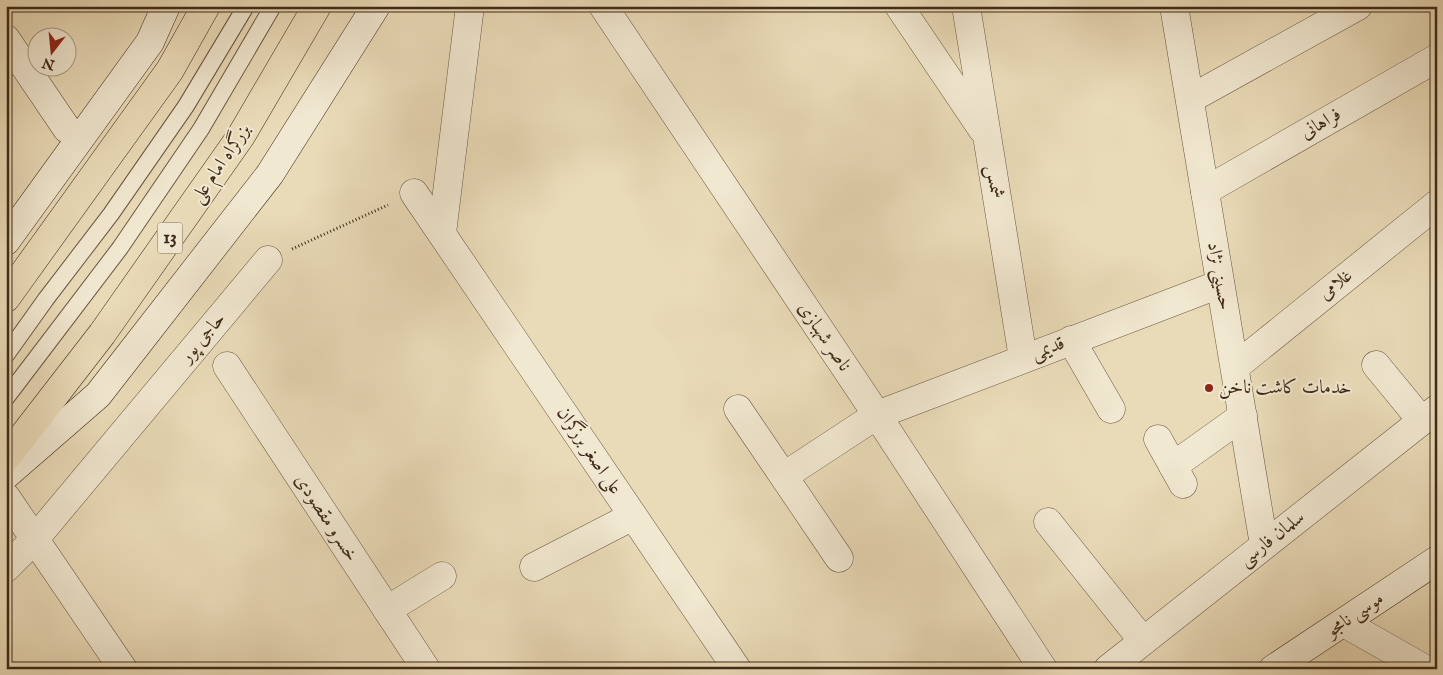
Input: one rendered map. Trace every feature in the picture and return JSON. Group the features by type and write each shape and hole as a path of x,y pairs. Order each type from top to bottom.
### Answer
{"highway":[{"path":"6,298 170,70 206,6"},
{"name":"بزرگراه امام علی","path":"6,458 102,334 241,136 317,6"}],"street":[{"path":"6,241 150,42 166,6"},
{"path":"6,475 98,395 270,174 376,6"},
{"path":"442,233 470,6"},
{"name":"ناصر شهبازی","path":"603,6 1043,669"},
{"path":"899,6 987,135"},
{"name":"شمس","path":"966,6 1023,358"},
{"name":"حسینی نژاد","path":"1174,6 1264,545"},
{"path":"1190,99 1358,6"},
{"path":"6,39 67,129"},
{"name":"فراهانی","path":"1205,191 1437,58"},
{"name":"علی اصغر برزگران","path":"414,193 738,669"},
{"name":"غلامی","path":"1234,367 1437,204"},
{"name":"حاجی پور","path":"6,568 34,540 268,260"},
{"name":"قدیمی","path":"784,476 876,415 1220,284"},
{"path":"1071,340 1111,409"},
{"path":"1376,365 1429,415"},
{"name":"خسرو مقصودی","path":"228,366 426,669"},
{"path":"738,409 839,558"},
{"name":"سلمان فارسی","path":"1108,669 1429,415"},
{"path":"1158,439 1178,475 1242,416"},
{"path":"12,506 123,669"},
{"path":"534,567 633,516"},
{"path":"1048,522 1143,641"},
{"name":"موسی نامجو","path":"1273,669 1437,560"},
{"path":"387,610 442,576"},
{"path":"1344,623 1425,669"}],"lane":[{"path":"6,355 111,214 186,106 246,6"},
{"path":"6,398 120,248 196,137 273,6"}],"path":[{"path":"268,260 414,193"}],"place":[{"name":"خدمات کاشت ناخن","path":"1209,388"}]}
